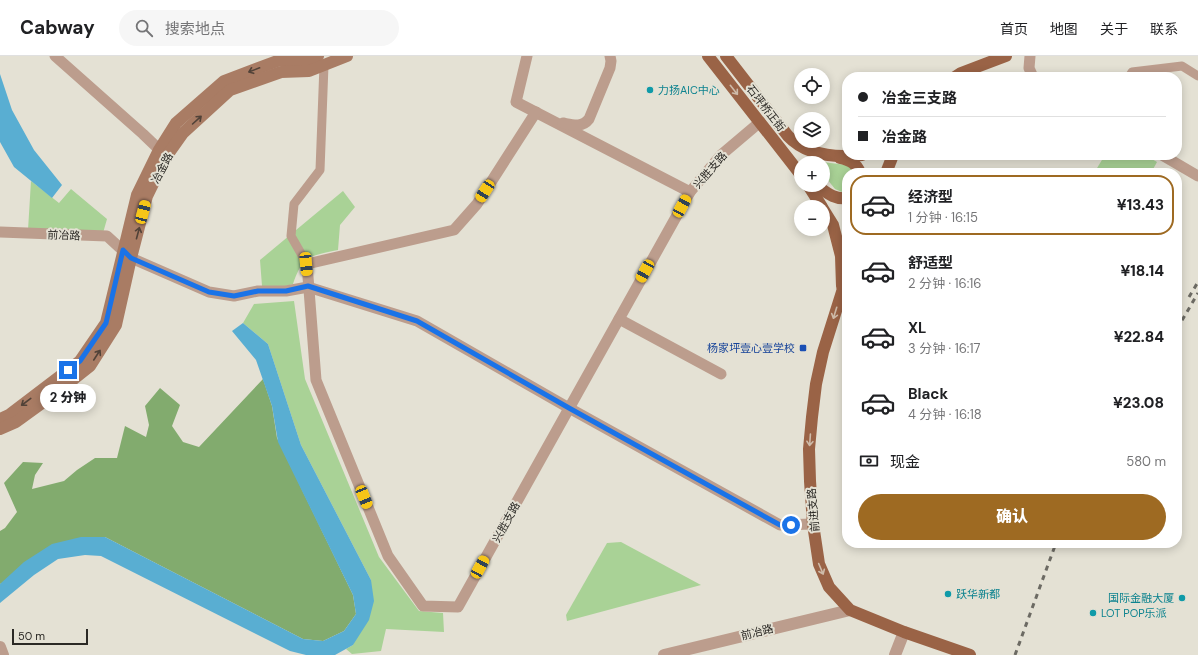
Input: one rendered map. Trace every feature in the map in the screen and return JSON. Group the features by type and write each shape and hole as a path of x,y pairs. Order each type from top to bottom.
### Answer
{"main road":[{"name":"冶金路","path":"0,419 9,415 80,361 106,323 127,254 162,153 230,90 282,72 309,71 321,60 347,56"},
{"name":"石坪桥正街","path":"708,56 794,166"},
{"name":"石坪桥正街","path":"726,56 794,143 810,151 834,156 842,156"},
{"path":"965,72 1006,56"},
{"path":"834,156 842,158"},
{"path":"848,160 857,168"},
{"path":"825,192 834,197 842,198"},
{"path":"830,220 833,225 841,256 842,288"},
{"name":"冶金路","path":"0,429 16,422 90,366 116,325 127,254"},
{"name":"前进支路","path":"842,288 823,352 816,384 809,449 813,524 819,564 829,587 850,610 904,632 970,655"},
{"path":"904,632 920,645 945,655"}],"street":[{"path":"55,56 143,134 162,153"},
{"path":"527,56 516,102 690,192"},
{"path":"554,122 574,126 586,122 610,68 610,56"},
{"path":"1030,56 1029,68 1031,72"},
{"path":"1182,66 1185,56"},
{"path":"321,60 320,170 294,204 291,236 306,264 308,286 417,321 569,408 780,525 813,524"},
{"path":"1132,72 1182,66 1198,76"},
{"path":"306,264 454,230 477,204 536,112"},
{"name":"兴胜支路","path":"308,286 316,380 388,556 424,606 458,607 690,192 721,155 760,122"},
{"path":"1171,160 1198,176"},
{"name":"前冶路","path":"0,232 107,236 127,254 209,292 234,296 258,291 286,291 308,286"},
{"path":"619,319 721,374"},
{"name":"前冶路","path":"664,655 850,610"},
{"path":"895,655 904,632"},
{"path":"0,647 3,655"}],"green space":[{"path":"1102,160 1154,160 1157,162 1154,168 1097,168"},
{"path":"830,163 847,165 850,168 842,168 842,192 835,189 830,183"},
{"path":"31,181 59,203 71,189 107,219 103,233 28,230"},
{"path":"343,191 355,207 340,225 338,250 309,258 300,267 293,284 286,286 262,286 260,260"},
{"path":"294,301 305,379 379,557 419,611 443,613 444,632 386,629 381,651 352,654 346,649 353,645 371,580 301,445 268,344 243,323 254,304"},
{"path":"263,379 272,406 277,438 353,595 356,614 344,631 323,641 303,639 105,537 0,584 0,531 5,528 17,512 4,483 23,462 43,463 35,475 32,489 64,481 95,458 117,458 125,426 146,437 149,425 145,406 160,388 180,405 172,426 183,442 199,447"},
{"path":"621,542 701,585 567,621 566,615 607,543"}],"water":[{"path":"0,74 12,110 34,150 62,185 52,198 14,167 0,142"},
{"path":"243,323 268,344 301,445 371,580 374,601 369,620 353,645 335,655 306,655 290,651 101,556 85,555 58,559 34,575 0,603 0,584 24,562 52,544 81,537 105,537 303,639 323,641 344,631 356,614 353,595 278,442 272,406 256,360 232,331"}],"railway":[{"path":"1189,297 1198,282"},
{"path":"1182,320 1198,293"},
{"path":"1015,655 1054,548"}],"place":[{"name":"力扬AIC中心","path":"650,90"},
{"name":"杨家坪壹心壹学校","path":"803,348"},
{"name":"跃华新都","path":"948,594"},
{"name":"国际金融大厦","path":"1182,598"},
{"name":"LOT POP乐派","path":"1093,613"}],"route":[{"path":"68,370 80,361 106,323 123,250 131,258 209,292 234,296 258,291 286,291 308,286 417,321 569,408 780,525 791,525"}]}
